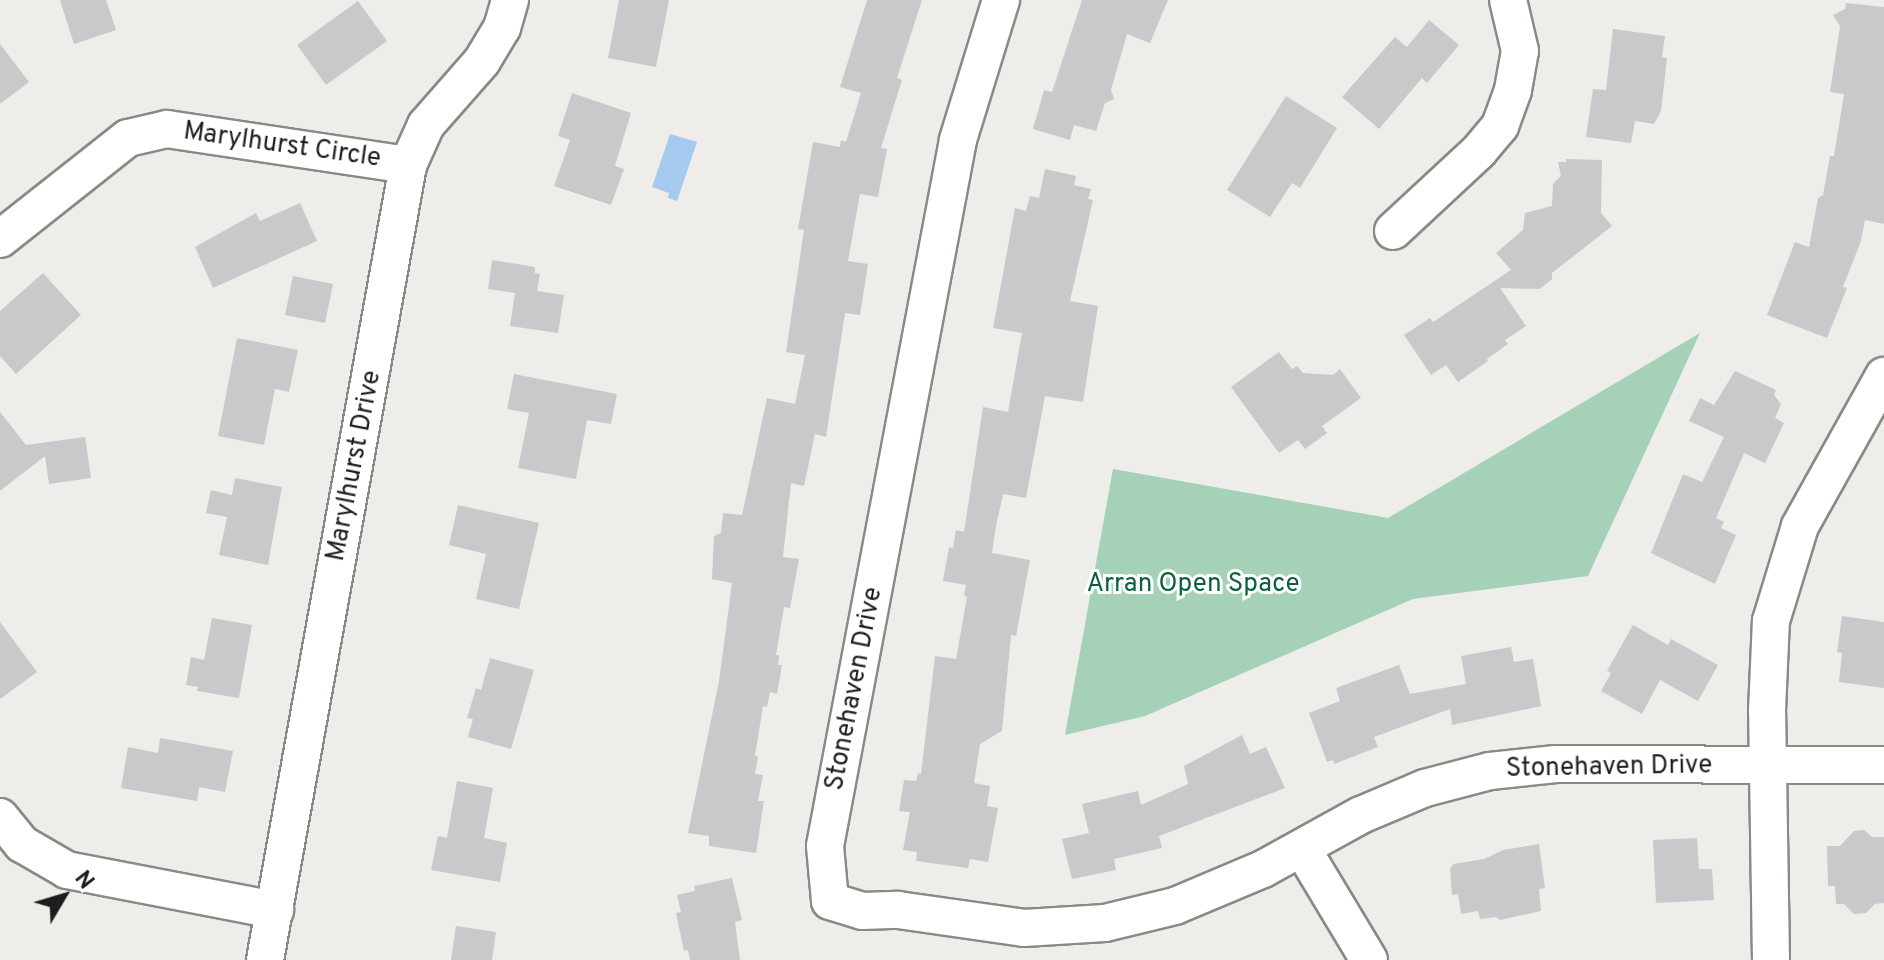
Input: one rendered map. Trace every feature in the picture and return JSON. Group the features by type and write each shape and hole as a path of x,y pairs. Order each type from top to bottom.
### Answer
{"street":[{"name":"Marylhurst Drive","path":"265,960 408,165 426,125 482,61 495,39 510,0"},
{"name":"Stonehaven Drive","path":"1001,0 958,140 825,846 830,901 862,911 898,910 1024,928 1105,923 1175,906 1303,850 1361,815 1425,788 1490,771 1556,764 1884,765"},
{"path":"1393,231 1500,126 1513,90 1520,51 1508,0"},
{"name":"Marylhurst Circle","path":"0,239 128,138 167,129 408,165"},
{"path":"1771,960 1767,652 1779,587 1800,526 1884,376"},
{"path":"0,817 22,844 67,870 275,910"},
{"path":"1303,850 1369,960"}],"green space":[{"name":"Arran Open Space","path":"1700,333 1588,576 1413,599 1145,716 1065,735 1113,469 1388,518"}],"water":[{"path":"670,134 697,142 677,201 668,198 669,193 652,187"}],"building":[{"path":"60,0 106,0 116,30 74,44"},
{"path":"619,0 669,0 656,67 608,58"},
{"path":"867,0 922,0 897,78 902,80 881,148 887,149 878,197 860,194 848,261 868,264 860,315 845,313 826,437 815,434 804,486 791,483 783,557 799,559 790,608 784,607 776,655 779,655 778,665 782,665 777,694 770,692 767,707 763,706 755,756 758,756 755,774 763,775 758,801 764,801 756,853 709,846 709,836 688,833 719,681 732,583 712,579 714,536 721,533 723,513 742,515 767,398 795,404 805,355 786,352 804,230 798,229 813,142 840,147 841,140 846,142 861,93 840,87"},
{"path":"1082,0 1168,0 1150,43 1127,34 1111,90 1114,99 1105,103 1096,131 1074,125 1070,140 1033,129 1044,90 1052,92"},
{"path":"358,1 387,41 326,85 297,45"},
{"path":"1846,3 1884,7 1884,224 1865,220 1861,241 1843,287 1847,288 1827,338 1767,315 1795,242 1809,247 1818,198 1823,195 1830,156 1834,156 1844,94 1830,92 1840,26 1833,15 1845,9"},
{"path":"1429,20 1459,45 1427,83 1422,78 1379,129 1342,97 1395,37 1407,47"},
{"path":"1613,29 1665,36 1662,57 1667,58 1661,111 1654,124 1635,121 1631,143 1586,137 1593,89 1606,90"},
{"path":"0,44 29,82 0,104"},
{"path":"572,93 631,113 615,166 624,169 611,205 554,186 570,140 558,136"},
{"path":"1286,96 1337,128 1300,188 1292,183 1270,217 1227,190"},
{"path":"1566,159 1602,160 1601,213 1612,226 1552,273 1552,279 1540,289 1500,288 1526,326 1505,340 1508,344 1488,361 1458,382 1446,365 1431,375 1404,335 1430,318 1433,322 1511,270 1496,253 1523,230 1525,213 1552,206 1553,184 1561,176 1558,162 1566,162"},
{"path":"1045,169 1076,176 1074,185 1091,189 1088,199 1093,200 1070,301 1098,306 1083,402 1045,396 1026,498 1003,494 996,526 992,553 1030,560 1016,636 1011,635 1002,731 980,744 974,783 990,786 987,806 998,808 988,862 970,859 968,868 916,861 917,852 903,850 910,812 899,811 904,780 916,781 918,773 921,774 935,656 956,659 967,597 964,596 966,585 943,581 949,547 953,548 956,530 964,532 983,407 1008,412 1022,333 993,328 1015,208 1026,211 1030,196 1039,198"},
{"path":"300,203 317,241 213,288 195,247 256,213 260,221"},
{"path":"492,260 535,267 535,273 540,274 537,291 564,295 558,333 510,326 515,293 488,289"},
{"path":"43,273 81,315 16,374 0,356 0,311"},
{"path":"293,276 333,284 325,323 285,315"},
{"path":"237,338 298,350 289,392 275,389 264,445 218,436"},
{"path":"1279,352 1292,369 1297,366 1303,373 1333,375 1340,369 1361,398 1322,426 1327,433 1305,449 1298,440 1279,453 1231,387"},
{"path":"1735,371 1776,390 1774,395 1781,404 1775,418 1784,423 1765,463 1744,453 1716,518 1724,522 1721,528 1736,535 1715,584 1651,553 1683,474 1702,482 1724,437 1689,421 1700,398 1714,405"},
{"path":"514,374 617,394 611,424 587,420 576,479 518,468 529,413 507,409"},
{"path":"0,412 26,445 85,437 91,478 49,484 45,456 0,491"},
{"path":"235,478 282,487 268,565 219,555 227,517 206,513 211,490 232,495"},
{"path":"458,505 539,523 519,609 476,599 486,554 449,545"},
{"path":"1842,616 1884,622 1884,688 1839,682 1842,653 1837,652"},
{"path":"212,618 252,625 239,698 197,691 198,687 186,685 191,657 204,660"},
{"path":"0,622 37,672 0,699"},
{"path":"1633,625 1668,645 1671,639 1718,665 1698,701 1660,680 1642,714 1601,691 1611,673 1607,671"},
{"path":"1511,647 1514,662 1533,659 1541,706 1452,725 1450,709 1374,737 1378,747 1334,764 1333,760 1327,762 1309,713 1340,701 1336,688 1399,665 1410,694 1466,684 1461,656"},
{"path":"490,658 534,670 511,749 468,737 473,719 467,718 476,688 481,690"},
{"path":"1242,735 1250,754 1266,747 1285,788 1159,836 1162,848 1114,859 1116,870 1072,879 1062,839 1089,833 1082,804 1138,791 1141,805 1188,784 1184,766"},
{"path":"160,738 233,751 225,792 199,787 197,801 121,788 128,747 158,753"},
{"path":"457,781 493,788 484,838 507,843 500,882 431,870 438,836 447,838"},
{"path":"1864,830 1872,837 1884,837 1884,903 1875,904 1866,913 1854,914 1844,904 1836,904 1835,886 1828,886 1827,846 1840,846 1854,831"},
{"path":"1697,838 1699,869 1712,869 1714,900 1656,903 1653,840"},
{"path":"1539,844 1545,888 1539,889 1541,911 1500,920 1496,917 1480,919 1478,911 1461,914 1458,894 1452,895 1450,868 1454,864 1484,859 1503,850"},
{"path":"732,878 742,920 735,922 740,960 690,960 688,950 684,951 676,913 681,912 677,895 695,891 694,886"},
{"path":"456,926 496,932 492,960 451,960"}]}
